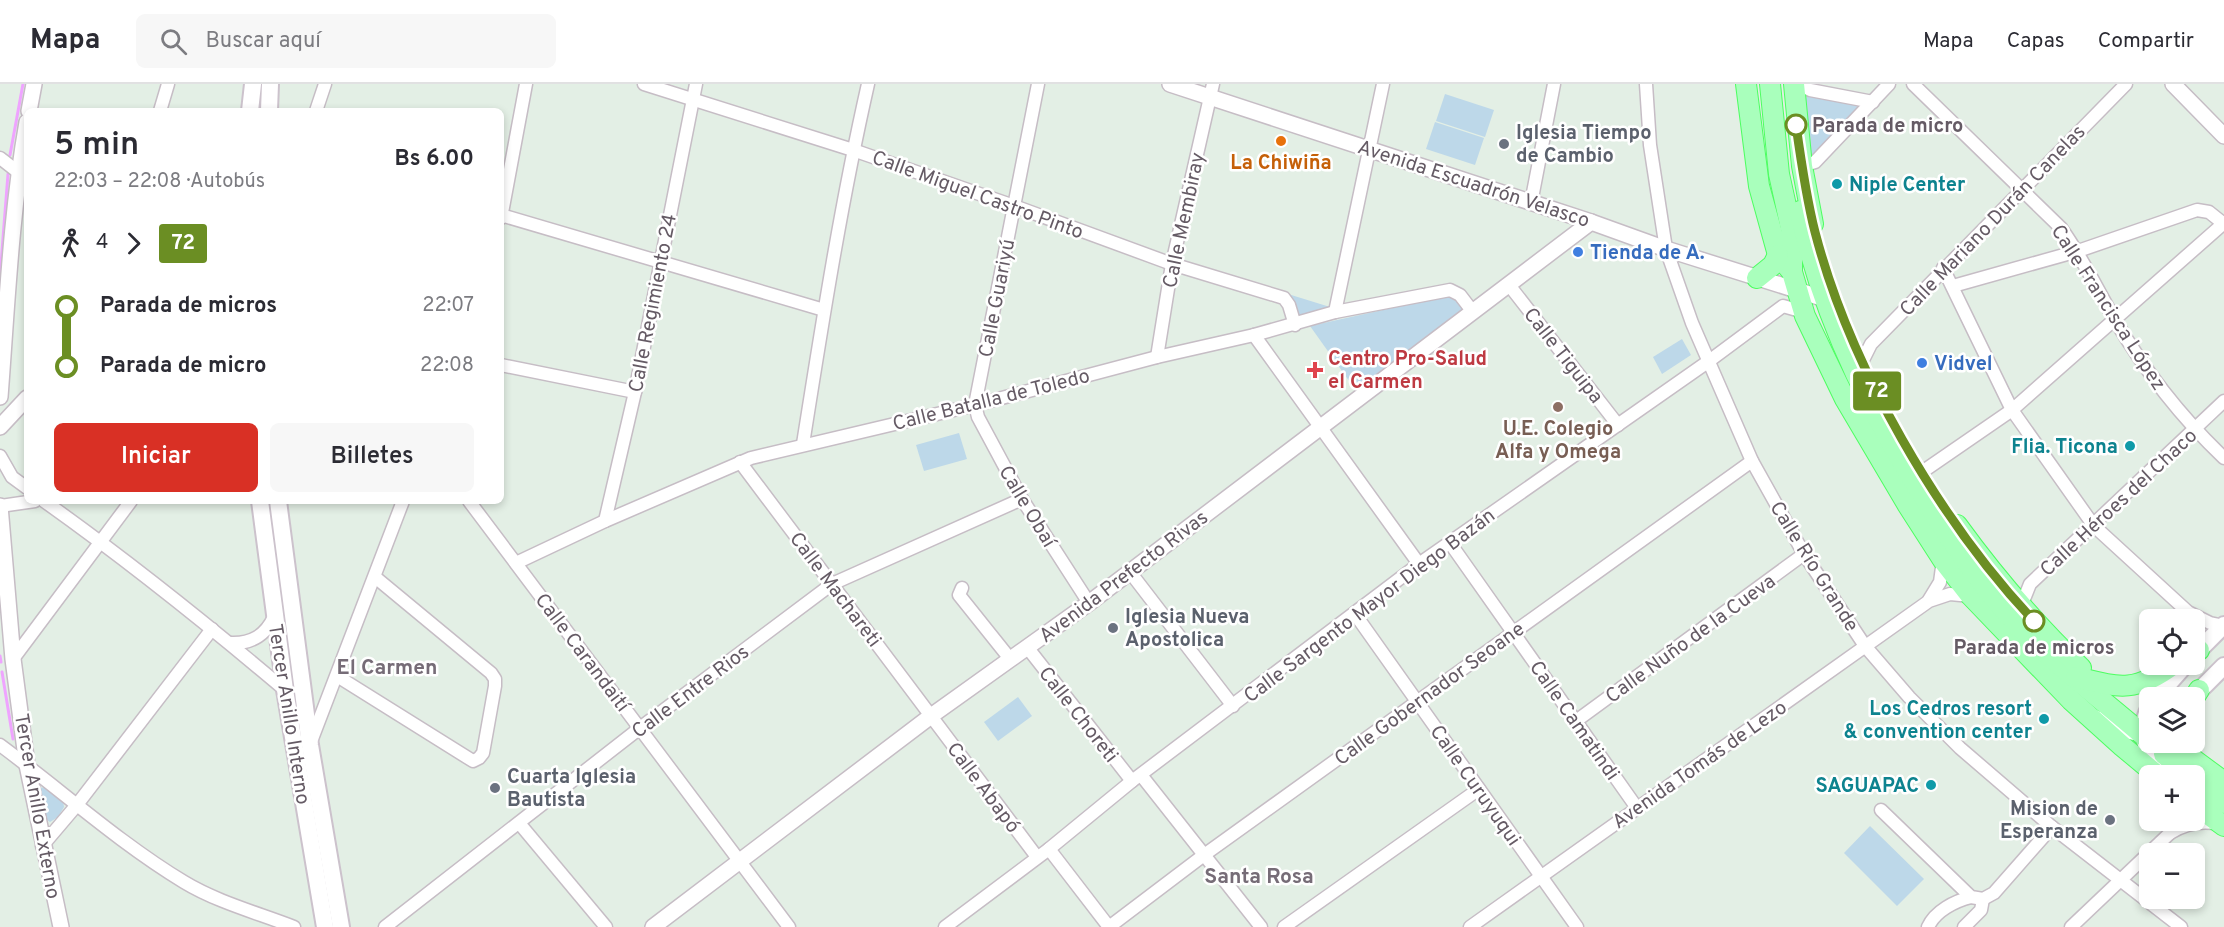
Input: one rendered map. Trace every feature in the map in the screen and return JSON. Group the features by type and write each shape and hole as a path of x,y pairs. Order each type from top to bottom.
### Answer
{"main road":[{"path":"250,108 253,84"},
{"path":"269,108 270,84"},
{"path":"1746,84 1759,186 1779,255 1792,272"},
{"path":"1770,84 1779,174 1792,233 1792,272 1804,312 1845,399 1907,504 1943,560 1971,596 2021,650 2087,715 2147,765"},
{"path":"1783,84 1785,129 1808,246 1825,299 1880,424 1941,525 1970,567 2007,613 2049,656 2073,676 2139,723"},
{"path":"1796,84 1802,166 1813,223 1827,272 1863,360 1886,408 1922,472 1967,539 2023,608 2096,682 2139,721"},
{"path":"1748,108 1779,174"},
{"path":"1757,278 1773,265 1779,255"},
{"name":"Tercer Anillo Interno","path":"260,504 285,690 325,927"},
{"name":"Tercer Anillo Interno","path":"278,504 314,719 310,745 341,927"},
{"path":"2205,644 2224,626"},
{"path":"2203,687 2223,666"},
{"path":"2073,676 2118,686 2136,685 2159,675"},
{"path":"2166,687 2176,675"},
{"path":"2087,715 2121,729 2139,729"},
{"path":"2188,759 2224,782"},
{"path":"301,784 311,809 321,810"},
{"path":"2205,788 2224,803"},
{"path":"2205,812 2224,826"},
{"path":"310,841 320,841 330,865"}],"street":[{"path":"30,108 34,84"},
{"path":"161,108 168,84"},
{"path":"317,108 325,84"},
{"path":"504,200 526,84"},
{"name":"Calle Miguel Castro Pinto","path":"644,84 853,150 1172,264 1284,298 1289,304 1295,324"},
{"name":"Calle Regimiento 24","path":"605,521 635,392 696,84"},
{"path":"803,444 824,310 853,150 868,84"},
{"name":"Calle Guariyú","path":"975,405 1038,84"},
{"name":"Avenida Escuadrón Velasco","path":"1170,84 1211,91 1371,149 1666,249 1825,299"},
{"path":"1335,312 1383,84"},
{"path":"1531,203 1554,84"},
{"name":"Calle Río Grande","path":"1646,84 1650,145 1666,249 1692,324 1752,461 1804,555 1865,646 1909,697 1960,748 2052,827 2181,927"},
{"path":"1796,84 1810,90 1873,102"},
{"path":"1802,166 1815,162 1889,84"},
{"name":"Calle Francisca López","path":"1913,84 2061,228 2078,251 2115,320 2162,390 2194,429 2224,458"},
{"name":"Calle Mariano Durán Canelas","path":"1863,360 1871,345 1944,268 2126,84"},
{"path":"2173,84 2224,136"},
{"name":"Calle Membiray","path":"1157,357 1172,264 1211,91"},
{"path":"0,397 12,229 24,144"},
{"path":"0,158 20,173"},
{"path":"1922,472 2012,410 2224,224 2209,212 2197,210 2078,251 1953,286"},
{"path":"12,229 24,212"},
{"path":"504,217 824,310"},
{"name":"Avenida Prefecto Rivas","path":"653,927 932,716 1089,603 1591,222"},
{"path":"1777,285 1792,272 1808,246"},
{"path":"1944,268 2012,410 2094,526 2188,612 2210,623 2224,626"},
{"name":"Calle Tiguipa","path":"1509,285 1618,425"},
{"name":"Calle Batalla de Toledo","path":"516,563 740,462 803,444 975,405 1157,357 1254,335 1335,312 1450,290 1460,295 1473,312"},
{"name":"Calle Sargento Mayor Diego Bazán","path":"945,927 1048,849 1136,778 1419,564 1783,306 1804,312"},
{"path":"1254,335 1419,564"},
{"path":"504,366 635,392"},
{"path":"0,428 24,401"},
{"name":"Calle Héroes del Chaco","path":"2023,608 2030,584 2224,401"},
{"name":"Calle Obaí","path":"975,405 978,417 1022,500 1089,603"},
{"path":"0,456 12,477 24,486"},
{"name":"Calle Gobernador Seoane","path":"1109,927 1203,855 1752,461"},
{"name":"Calle Machareti","path":"740,462 932,716"},
{"name":"Calle Entre Rios","path":"385,927 640,729 832,584 1022,500"},
{"path":"0,506 24,503"},
{"path":"48,504 102,542 230,643 285,690"},
{"path":"13,659 129,504"},
{"path":"314,719 337,676 402,504"},
{"name":"Calle Carandaití","path":"471,504 789,927"},
{"name":"Tercer Anillo Externo","path":"0,506 13,659 27,765 42,846 61,927"},
{"name":"Calle Camatindi","path":"1450,543 1637,808"},
{"name":"Calle Nuño de la Cueva","path":"1575,721 1804,555"},
{"path":"1929,601 1940,582 1943,560"},
{"path":"1130,572 1233,706"},
{"path":"337,676 473,761 483,753 495,678 375,577"},
{"path":"962,588 959,595 1011,660"},
{"name":"Avenida Tomás de Lezo","path":"1470,927 1929,601 1950,594 1971,596"},
{"name":"Calle Curuyuqui","path":"1355,614 1577,927"},
{"path":"230,643 241,644 262,635 274,616"},
{"path":"42,846 76,806 212,629"},
{"name":"Calle Choreti","path":"1027,647 1261,927"},
{"name":"Calle Abapó","path":"932,716 1037,857"},
{"path":"0,745 76,806 186,883 224,901 294,927"},
{"path":"1284,927 1479,789"},
{"path":"1881,810 1977,898 1981,910 1964,927"},
{"path":"2071,927 2169,834 2181,826 2195,822 2209,822 2224,826"},
{"path":"519,823 606,927"},
{"path":"1928,927 1931,920 1960,900 1994,893 2052,827"},
{"path":"1048,849 1109,927"}],"shaded area":[{"path":"1801,90 1861,107 1809,159"},
{"path":"1445,94 1494,110 1485,137 1436,121"},
{"path":"1435,122 1484,138 1475,165 1426,149"},
{"path":"1288,294 1330,307 1299,316"},
{"path":"1451,295 1458,299 1464,309 1357,392 1310,326"},
{"path":"1682,339 1691,355 1662,374 1653,357"},
{"path":"959,433 967,459 924,471 916,445"},
{"path":"1018,697 1032,716 998,741 984,722"},
{"path":"36,787 47,788 63,800 64,807 58,817 50,822 41,816"},
{"path":"1870,826 1924,879 1897,906 1844,853"}],"waterway":[{"path":"10,155 23,84"},
{"path":"0,277 8,174"},
{"path":"0,656 1,662"},
{"path":"2,672 13,739"}],"bus line":[{"name":"72","path":"1796,125 1808,200 1827,272 1846,323 1886,408 1943,506 1992,572 2034,621"}],"place":[{"name":"Parada de micro","path":"1796,125"},
{"name":"La Chiwiña","path":"1281,141"},
{"name":"Iglesia Tiempo de Cambio","path":"1504,144"},
{"name":"Niple Center","path":"1837,184"},
{"name":"Tienda de A.","path":"1578,252"},
{"name":"Vidvel","path":"1922,363"},
{"name":"Centro Pro-Salud el Carmen","path":"1315,370"},
{"name":"U.E. Colegio Alfa y Omega","path":"1558,407"},
{"name":"Flia. Ticona","path":"2130,446"},
{"name":"Parada de micros","path":"2034,621"},
{"name":"Iglesia Nueva Apostolica","path":"1113,628"},
{"name":"Los Cedros resort & convention center","path":"2044,719"},
{"name":"SAGUAPAC","path":"1931,785"},
{"name":"Cuarta Iglesia Bautista","path":"495,788"},
{"name":"Mision de Esperanza","path":"2110,820"}],"district":[{"name":"El Carmen","path":"387,667"},
{"name":"Santa Rosa","path":"1259,876"}]}
